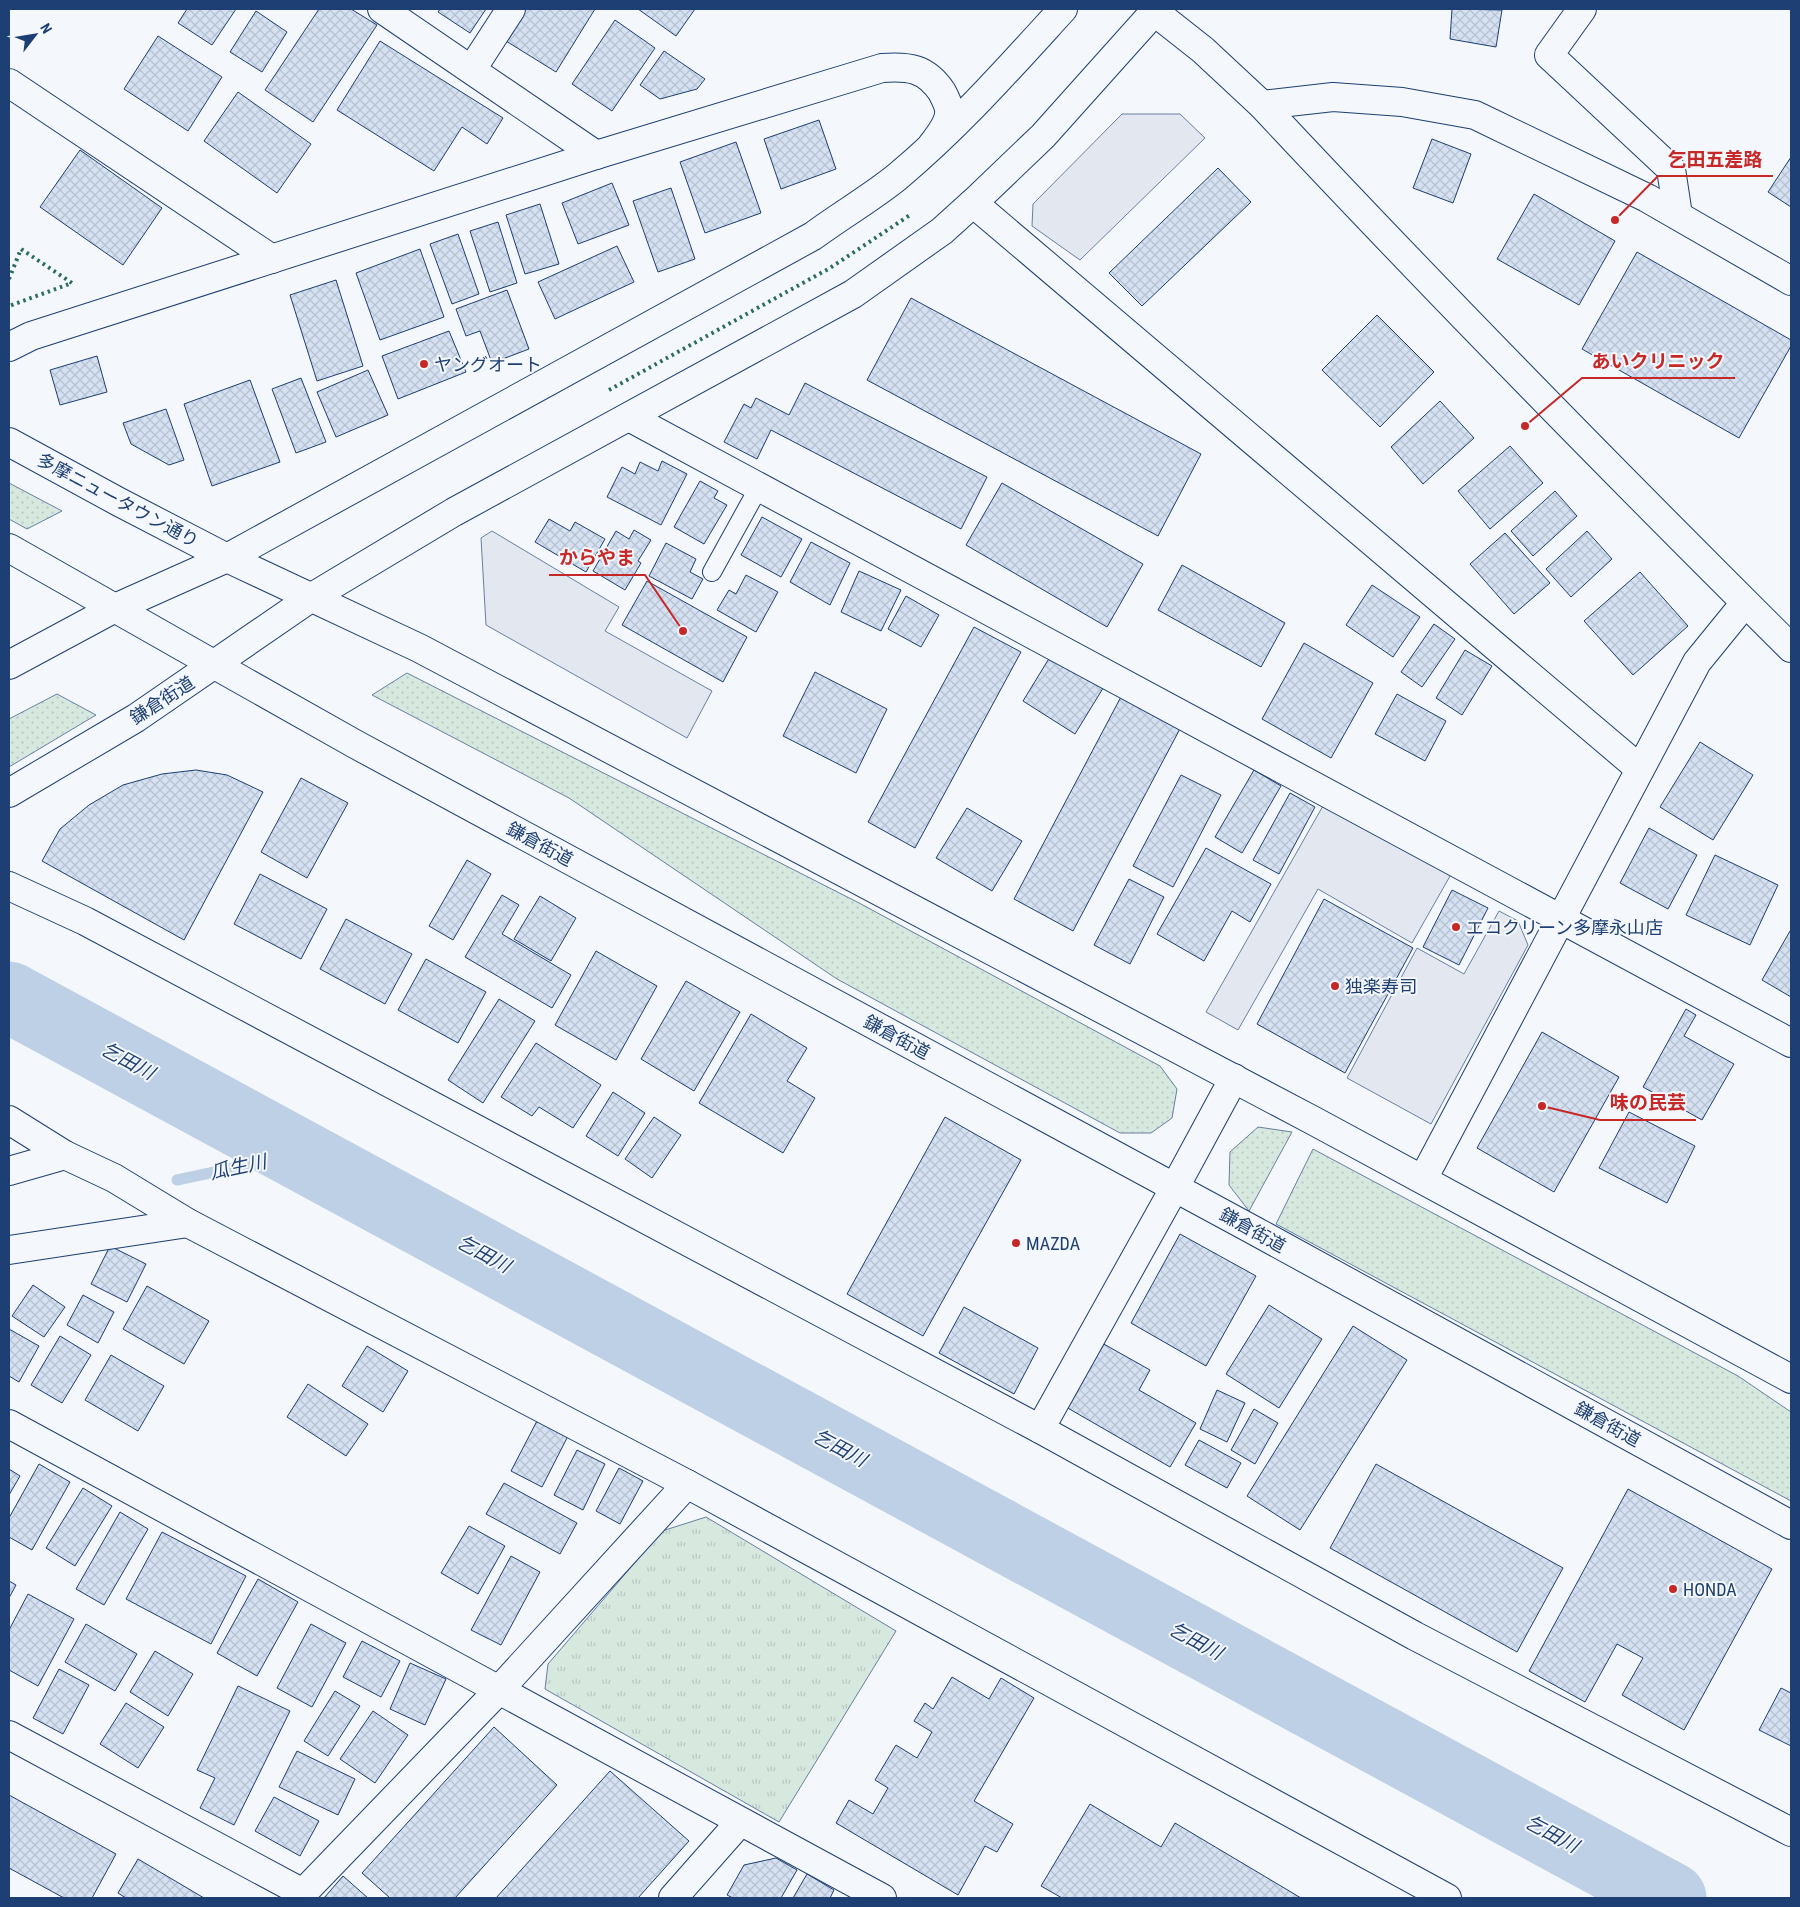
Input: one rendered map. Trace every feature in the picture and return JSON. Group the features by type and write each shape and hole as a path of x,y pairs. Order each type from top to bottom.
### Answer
{"street":[{"path":"382,9 596,155"},
{"path":"472,69 511,9"},
{"path":"9,664 115,608 227,558 813,236 896,178 932,146 991,89 1063,9"},
{"path":"1582,9 1549,55 1671,169 1678,215"},
{"path":"9,548 215,665 312,597 454,512 853,294 942,231 973,203 1043,136 1154,10 1203,50 1262,105 1395,247 1791,648"},
{"path":"9,347 31,336 596,155 882,68 904,66 927,74 946,98 949,114 943,130 932,146"},
{"path":"9,83 272,259"},
{"path":"1262,105 1333,97 1402,102 1476,115 1647,198 1791,281"},
{"path":"973,203 1640,769"},
{"path":"629,417 1791,1043"},
{"name":"多摩ニュータウン通り","path":"9,442 227,558"},
{"path":"227,558 419,648 1234,1078 1791,1379"},
{"path":"1423,1179 1697,662 1745,603"},
{"name":"鎌倉街道","path":"9,793 136,718 215,665 355,744 1175,1187 1791,1525"},
{"path":"9,886 85,921 1040,1429 1415,1636 1791,1832"},
{"path":"1040,1429 1234,1078"},
{"path":"9,1120 65,1155 114,1178 188,1223 687,1484 1448,1898"},
{"path":"9,1171 65,1155"},
{"path":"9,1250 188,1223"},
{"path":"9,1424 882,1898"},
{"path":"9,1735 303,1893 499,1690 687,1484"},
{"path":"673,1898 740,1822"}],"lane":[{"path":"712,572 758,487"}],"green space":[{"path":"9,483 62,511 27,529 9,519"},
{"path":"407,673 861,904 1160,1066 1177,1089 1172,1118 1151,1133 1120,1133 837,979 569,798 372,695"},
{"path":"57,694 96,715 9,767 9,719"},
{"path":"1258,1127 1292,1132 1249,1211 1229,1185 1230,1152"},
{"path":"1313,1149 1738,1376 1791,1412 1791,1501 1276,1224"},
{"path":"706,1517 896,1631 779,1822 545,1689 548,1664 662,1531"}],"shaded area":[{"path":"1122,114 1180,114 1205,138 1080,260 1032,226 1033,204"},
{"path":"492,531 619,607 605,631 712,691 687,738 486,625 481,538"},
{"path":"1332,790 1458,862 1412,943 1318,889 1238,1030 1206,1012"},
{"path":"1499,911 1518,921 1528,945 1431,1124 1347,1078 1417,948 1464,974"}],"building":[{"path":"187,9 236,9 212,45 178,23"},
{"path":"319,9 351,9 377,25 313,122 265,90"},
{"path":"440,9 486,9 470,33 438,12"},
{"path":"526,9 595,9 556,72 506,41"},
{"path":"638,9 695,9 676,36"},
{"path":"1452,9 1502,10 1496,47 1450,39"},
{"path":"256,11 287,32 262,72 230,52"},
{"path":"615,20 655,48 612,111 572,84"},
{"path":"158,36 222,77 188,131 124,89"},
{"path":"380,41 503,118 487,144 462,127 434,171 337,110"},
{"path":"664,51 705,79 697,89 660,99 640,85"},
{"path":"238,92 311,144 277,193 204,141"},
{"path":"819,120 836,169 781,189 764,139"},
{"path":"1432,139 1471,154 1453,203 1413,188"},
{"path":"736,142 761,213 705,233 680,162"},
{"path":"80,150 162,208 123,265 40,207"},
{"path":"1791,157 1791,207 1768,192"},
{"path":"1218,168 1251,202 1142,306 1109,273"},
{"path":"612,183 629,225 578,244 562,203"},
{"path":"671,188 695,259 658,272 633,201"},
{"path":"1534,194 1615,241 1579,305 1497,259"},
{"path":"540,204 559,264 525,274 506,215"},
{"path":"498,222 517,283 490,292 470,231"},
{"path":"458,234 479,294 452,304 430,244"},
{"path":"617,246 634,282 555,319 538,282"},
{"path":"420,249 444,317 380,340 356,273"},
{"path":"1637,252 1791,340 1791,346 1739,438 1582,349"},
{"path":"336,280 363,366 317,381 290,295"},
{"path":"507,290 529,349 492,363 480,331 466,336 456,309"},
{"path":"911,298 1201,454 1158,536 867,380"},
{"path":"1377,315 1434,372 1380,427 1322,370"},
{"name":"ヤングオート","path":"449,331 466,372 398,399 382,356"},
{"path":"97,356 107,392 60,405 50,370"},
{"path":"368,370 388,415 336,437 317,392"},
{"path":"301,378 326,442 296,453 272,389"},
{"path":"250,380 280,462 212,486 184,404"},
{"path":"805,383 987,477 961,529 771,430 757,459 724,442 744,404 751,408 756,398 789,415"},
{"path":"1440,401 1474,438 1423,484 1391,447"},
{"path":"166,409 184,460 169,465 131,444 123,423"},
{"path":"1510,446 1543,483 1490,529 1458,491"},
{"path":"662,461 687,474 661,525 607,497 622,467 635,474 640,462 658,471"},
{"path":"700,481 718,491 714,498 727,505 704,544 674,527"},
{"path":"1002,483 1143,564 1107,627 966,545"},
{"path":"1555,491 1577,516 1533,556 1511,531"},
{"path":"762,517 802,539 781,577 741,555"},
{"path":"549,519 570,531 575,522 605,539 586,572 535,542"},
{"path":"634,530 651,540 638,561 641,563 625,590 593,571 616,531 629,539"},
{"path":"1587,531 1612,559 1571,597 1546,569"},
{"path":"1505,533 1550,583 1514,614 1470,564"},
{"path":"811,542 850,563 830,605 790,582"},
{"path":"666,543 696,559 690,572 703,579 692,599 649,576"},
{"path":"1182,565 1285,623 1261,667 1158,610"},
{"path":"859,571 901,590 881,631 841,612"},
{"path":"1640,572 1688,626 1633,675 1584,621"},
{"path":"746,575 778,592 756,632 717,610 729,590 736,594"},
{"path":"647,581 747,637 723,682 622,625"},
{"path":"1372,585 1420,617 1393,657 1346,625"},
{"path":"906,596 939,615 921,647 888,629"},
{"path":"1434,624 1455,639 1422,687 1401,672"},
{"path":"974,627 1021,652 915,848 868,822"},
{"path":"1304,643 1373,683 1331,758 1262,719"},
{"path":"1465,650 1492,666 1462,715 1436,698"},
{"path":"1053,652 1105,685 1075,734 1023,701"},
{"path":"815,672 887,709 856,773 783,736"},
{"path":"1123,693 1182,725 1073,931 1014,899"},
{"path":"1397,694 1446,721 1425,761 1375,734"},
{"path":"1700,742 1753,775 1713,840 1660,807"},
{"path":"196,770 227,775 263,792 184,940 42,861 60,829 89,805 123,785 162,774"},
{"path":"1254,770 1281,786 1242,853 1215,837"},
{"path":"1181,775 1221,795 1173,887 1133,866"},
{"path":"301,778 348,803 307,878 261,852"},
{"path":"1290,793 1315,807 1279,874 1253,860"},
{"path":"967,808 1022,841 992,891 936,858"},
{"path":"1649,828 1697,855 1668,909 1620,883"},
{"path":"1206,848 1271,884 1250,922 1232,911 1204,961 1157,934"},
{"path":"1715,855 1778,885 1750,945 1686,915"},
{"path":"467,860 491,874 453,940 429,926"},
{"path":"260,874 327,909 301,959 234,924"},
{"path":"1129,879 1164,897 1130,964 1094,945"},
{"name":"エコクリーン多摩永山店","path":"1452,890 1488,908 1459,965 1423,947"},
{"path":"502,895 519,905 502,934 571,975 552,1008 465,957"},
{"path":"540,896 576,918 551,961 514,939"},
{"name":"独楽寿司","path":"1324,899 1413,948 1345,1073 1257,1024"},
{"path":"346,919 412,954 385,1004 320,969"},
{"path":"1791,932 1791,997 1762,980"},
{"path":"596,951 657,986 616,1060 555,1025"},
{"path":"426,959 486,992 458,1043 398,1010"},
{"path":"686,981 740,1012 694,1091 641,1059"},
{"path":"499,999 535,1021 483,1103 448,1080"},
{"path":"1686,1009 1696,1015 1684,1036 1734,1064 1702,1120 1643,1087"},
{"path":"751,1014 807,1048 787,1081 815,1098 783,1153 699,1103"},
{"path":"1542,1032 1619,1077 1554,1192 1477,1148"},
{"path":"536,1043 601,1085 573,1128 539,1107 532,1116 501,1097"},
{"path":"613,1092 645,1113 618,1156 586,1136"},
{"path":"1629,1112 1695,1146 1667,1203 1599,1168"},
{"path":"654,1117 681,1135 652,1178 625,1159"},
{"path":"945,1117 1021,1160 923,1336 847,1294"},
{"path":"1180,1234 1256,1276 1206,1366 1131,1323"},
{"path":"110,1246 146,1264 127,1302 91,1284"},
{"path":"33,1285 65,1307 44,1337 12,1316"},
{"path":"147,1286 209,1321 184,1364 123,1329"},
{"path":"83,1295 114,1312 98,1343 67,1325"},
{"path":"1269,1305 1322,1339 1279,1408 1226,1374"},
{"path":"964,1307 1038,1348 1014,1394 939,1353"},
{"path":"1353,1326 1407,1360 1300,1530 1247,1496"},
{"path":"9,1329 39,1346 19,1382 9,1376"},
{"path":"60,1336 91,1355 62,1403 31,1385"},
{"path":"1102,1343 1150,1370 1139,1390 1196,1423 1170,1467 1066,1407"},
{"path":"367,1346 408,1371 383,1412 342,1386"},
{"path":"111,1355 164,1386 138,1431 85,1400"},
{"path":"308,1384 368,1424 346,1456 287,1417"},
{"path":"1217,1390 1245,1403 1227,1442 1200,1429"},
{"path":"1254,1409 1278,1423 1255,1464 1231,1450"},
{"path":"538,1419 569,1434 542,1487 511,1471"},
{"path":"1199,1440 1241,1463 1227,1488 1185,1465"},
{"path":"577,1450 605,1464 583,1510 554,1495"},
{"path":"39,1464 70,1482 32,1550 9,1537 9,1518"},
{"path":"1376,1464 1563,1568 1517,1652 1330,1548"},
{"path":"619,1468 643,1481 620,1524 596,1511"},
{"path":"9,1469 20,1476 9,1495"},
{"path":"504,1483 577,1523 560,1554 486,1514"},
{"path":"83,1488 112,1506 75,1566 46,1548"},
{"path":"1628,1489 1772,1569 1684,1730 1622,1695 1643,1658 1617,1644 1585,1702 1529,1671"},
{"path":"120,1512 148,1529 104,1605 76,1589"},
{"path":"469,1526 505,1546 478,1594 441,1573"},
{"path":"162,1532 246,1576 211,1644 126,1599"},
{"path":"511,1556 540,1572 501,1645 471,1630"},
{"path":"258,1579 298,1602 257,1676 217,1653"},
{"path":"9,1581 16,1585 9,1598"},
{"path":"28,1594 74,1619 38,1686 9,1670 9,1630"},
{"path":"86,1624 137,1654 115,1691 65,1662"},
{"path":"311,1624 346,1643 312,1707 277,1688"},
{"path":"362,1641 400,1661 381,1697 343,1677"},
{"path":"155,1651 193,1674 168,1716 130,1692"},
{"path":"410,1663 446,1679 425,1725 390,1709"},
{"path":"59,1669 89,1685 63,1734 33,1718"},
{"path":"952,1677 989,1699 1001,1678 1034,1698 974,1801 1013,1824 997,1852 985,1846 958,1895 836,1823 849,1800 873,1814 888,1788 875,1780 896,1745 917,1758 932,1732 914,1721 925,1703 933,1709"},
{"path":"238,1686 290,1711 234,1825 200,1808 215,1778 197,1770"},
{"path":"1781,1688 1791,1693 1791,1746 1759,1730"},
{"path":"335,1691 360,1706 328,1756 304,1741"},
{"path":"126,1703 164,1727 138,1768 100,1744"},
{"path":"373,1711 408,1735 375,1783 340,1759"},
{"path":"494,1727 557,1785 455,1898 390,1898 362,1873"},
{"path":"297,1751 355,1779 338,1815 279,1787"},
{"path":"610,1771 689,1841 638,1898 496,1898"},
{"path":"9,1795 116,1854 92,1898 64,1898 9,1868"},
{"path":"274,1797 319,1821 300,1856 255,1831"},
{"path":"1090,1804 1161,1847 1175,1823 1301,1898 1062,1898 1041,1886"},
{"path":"776,1858 797,1870 781,1898 733,1898 727,1895 744,1865"},
{"path":"138,1859 204,1898 126,1898 118,1893"},
{"path":"807,1874 834,1890 830,1898 793,1898"},
{"path":"343,1876 368,1898 324,1898"}],"waterway":[{"name":"乞田川","path":"9,997 1671,1898"},
{"name":"瓜生川","path":"177,1180 299,1154"}],"hedge":[{"path":"609,390 830,268 910,215"},
{"path":"9,279 21,249 72,283 9,306"}],"place":[{"name":"乞田五差路","path":"1615,220"},
{"name":"ヤングオート","path":"424,364"},
{"name":"あいクリニック","path":"1525,426"},
{"name":"からやま","path":"683,631"},
{"name":"エコクリーン多摩永山店","path":"1456,927"},
{"name":"独楽寿司","path":"1335,986"},
{"name":"味の民芸","path":"1542,1106"},
{"name":"MAZDA","path":"1016,1243"},
{"name":"HONDA","path":"1673,1589"}]}
